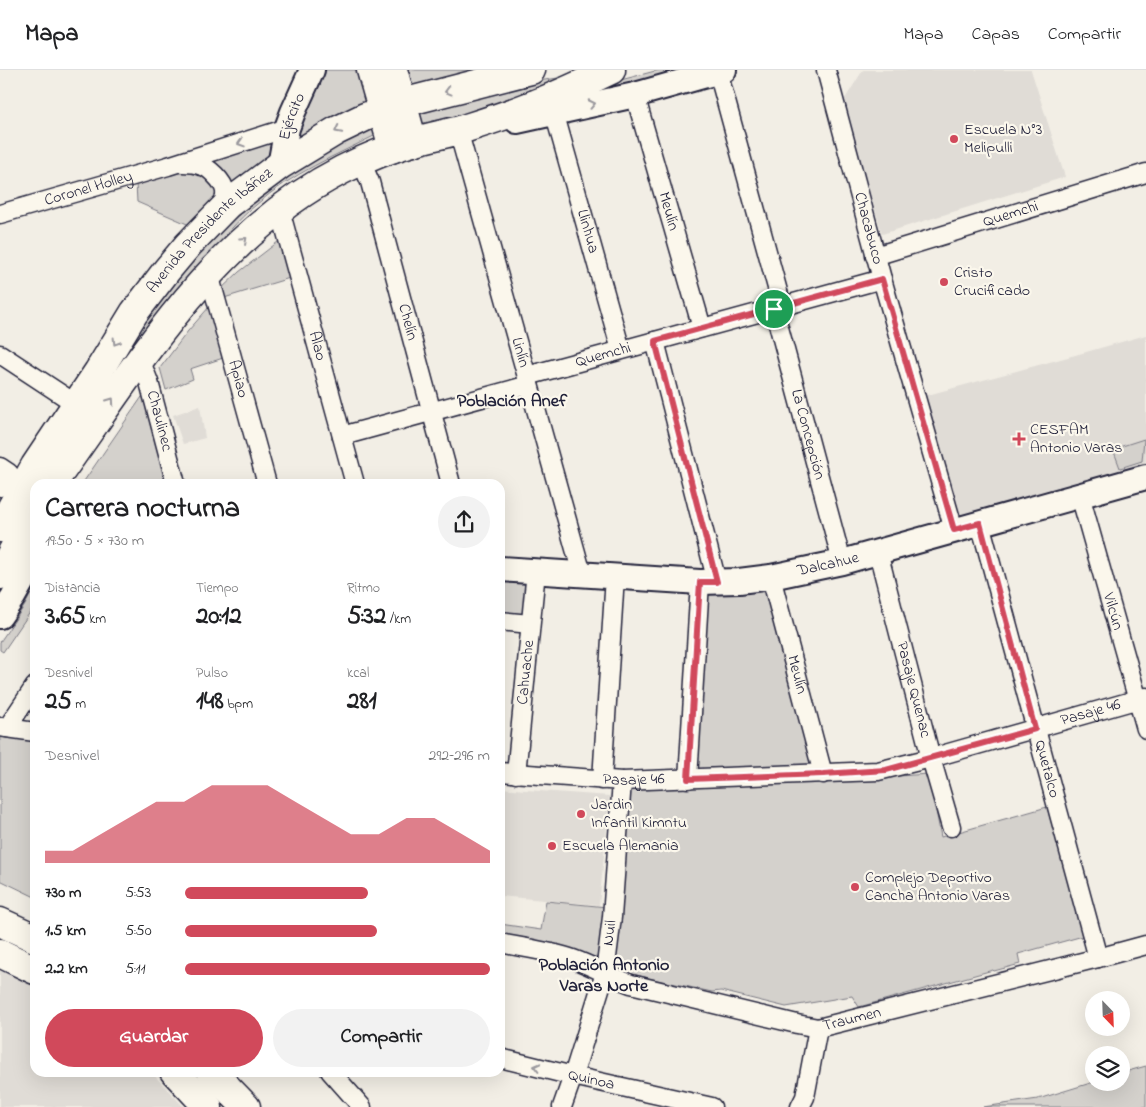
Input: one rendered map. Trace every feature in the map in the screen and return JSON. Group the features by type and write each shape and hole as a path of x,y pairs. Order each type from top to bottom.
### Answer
{"main road":[{"path":"371,70 392,107 403,145"},
{"path":"392,107 393,70"},
{"name":"Avenida Presidente Ibáñez","path":"43,475 76,404 144,300 167,270 219,212 280,165 336,131 392,107 531,70"},
{"name":"Avenida Presidente Ibáñez","path":"43,475 76,451 172,316 209,274 240,243 280,210 321,182 361,161 403,145 458,130 536,104 611,70"},
{"path":"68,479 76,451"},
{"path":"0,506 23,478 43,475"},
{"name":"Avenida Presidente Ibáñez","path":"0,528 30,491"},
{"path":"0,574 30,518"},
{"path":"0,922 30,936"},
{"path":"0,953 30,968"},
{"path":"180,1077 208,1107"},
{"path":"217,1077 246,1107"}],"street":[{"name":"Ejército","path":"280,165 287,128 312,70"},
{"name":"Chacabuco","path":"826,70 875,256 954,530"},
{"name":"Avenida Presidente Ibáñez","path":"458,130 501,125 635,95 721,71"},
{"name":"La Concepción","path":"721,71 842,562"},
{"name":"Meulín","path":"635,95 702,328"},
{"name":"Llinhua","path":"554,112 621,350"},
{"name":"Coronel Holley","path":"0,214 179,163 287,128"},
{"name":"Linlín","path":"458,130 582,574"},
{"name":"Chelín","path":"361,161 370,182 450,479"},
{"name":"Coronel Holley","path":"179,163 200,165 211,171 221,181 225,194 224,202 219,212"},
{"name":"Quemchi","path":"875,256 1146,173"},
{"name":"Alao","path":"280,210 354,479"},
{"name":"Apiao","path":"209,274 266,479"},
{"name":"Quemchi","path":"342,436 432,412 621,350 882,279"},
{"path":"655,341 709,582 688,779"},
{"path":"0,354 76,404"},
{"name":"Chaulinec","path":"140,359 149,382 175,479"},
{"name":"Dalcahue","path":"505,569 709,582 771,577 842,562 1146,477"},
{"name":"Vilcún","path":"1080,495 1142,698 1146,729"},
{"name":"Quetalco","path":"980,523 1098,958"},
{"name":"Pasaje Quenac","path":"878,552 931,758 951,827"},
{"path":"0,616 30,567"},
{"name":"Cahuache","path":"508,773 536,571"},
{"path":"602,780 615,576"},
{"name":"Meulín","path":"771,577 823,774"},
{"path":"505,622 530,624"},
{"path":"30,693 4,727 30,731"},
{"name":"Pasaje 46","path":"508,773 622,781 886,770 1142,698"},
{"name":"Nuil","path":"562,1107 604,973 612,917 622,781"},
{"name":"Traumen","path":"505,944 562,955 631,984 818,1028 1146,945"},
{"path":"800,1107 805,1097 818,1028"},
{"name":"Quinoa","path":"505,1059 712,1107"},
{"path":"335,1077 362,1107"}],"shaded area":[{"path":"324,70 359,70 371,99 299,142 293,135"},
{"path":"404,70 489,70 411,92"},
{"path":"659,70 703,70 572,98 617,81"},
{"name":"Escuela N°3 Melipulli","path":"863,70 1031,70 1065,177 882,234 843,102"},
{"path":"577,75 432,130 410,120 417,113 532,82"},
{"path":"375,128 378,134 299,174 256,205 236,224 207,258 40,479 145,322 202,248 251,204 291,174 323,154"},
{"path":"273,139 272,159 233,190 207,159"},
{"path":"191,167 200,170 221,191 194,227 137,202 136,183"},
{"path":"283,238 293,277 224,298 220,290 239,272"},
{"path":"210,306 226,357 190,369 193,379 166,390 160,368"},
{"name":"CESFAM Antonio Varas","path":"1146,335 1146,472 961,521 924,396"},
{"path":"146,391 170,479 85,479"},
{"path":"200,406 205,438 183,444 173,415"},
{"path":"1144,439 1142,461 1120,468 1113,449"},
{"path":"505,573 532,575 528,621 505,619"},
{"path":"767,583 816,768 692,773 705,586"},
{"path":"30,596 30,612 3,652 0,650 0,642"},
{"path":"7,734 30,737 30,895 0,880 0,737"},
{"name":"Complejo Deportivo Cancha Antonio Varas","path":"929,774 941,837 1047,807 1083,936 1018,954 1020,964 859,1007 852,996 786,1007 721,991 712,992 626,973 505,937 505,925 541,930 546,901 617,908 627,791 632,787 683,788 771,781 776,784"},
{"name":"Escuela Alemania","path":"505,788 610,796 599,905 505,896"},
{"path":"0,971 30,983 30,1077 156,1077 184,1107 0,1107"},
{"path":"1146,1066 1146,1107 983,1107 1038,1099 1085,1085 1085,1091 1130,1091 1130,1070"}],"place":[{"name":"Escuela N°3 Melipulli","path":"954,139"},
{"name":"Cristo Crucificado","path":"944,282"},
{"name":"CESFAM Antonio Varas","path":"1019,439"},
{"name":"Jardin Infantil Kimntu","path":"581,814"},
{"name":"Escuela Alemania","path":"552,846"},
{"name":"Complejo Deportivo Cancha Antonio Varas","path":"855,887"}],"district":[{"name":"Población Anef","path":"512,402"},
{"name":"Población Antonio Varas Norte","path":"604,976"}],"route":[{"path":"882,279 954,530 980,523 1035,729 886,770 688,779 700,582 717,582 655,341 774,309 882,279"}]}
